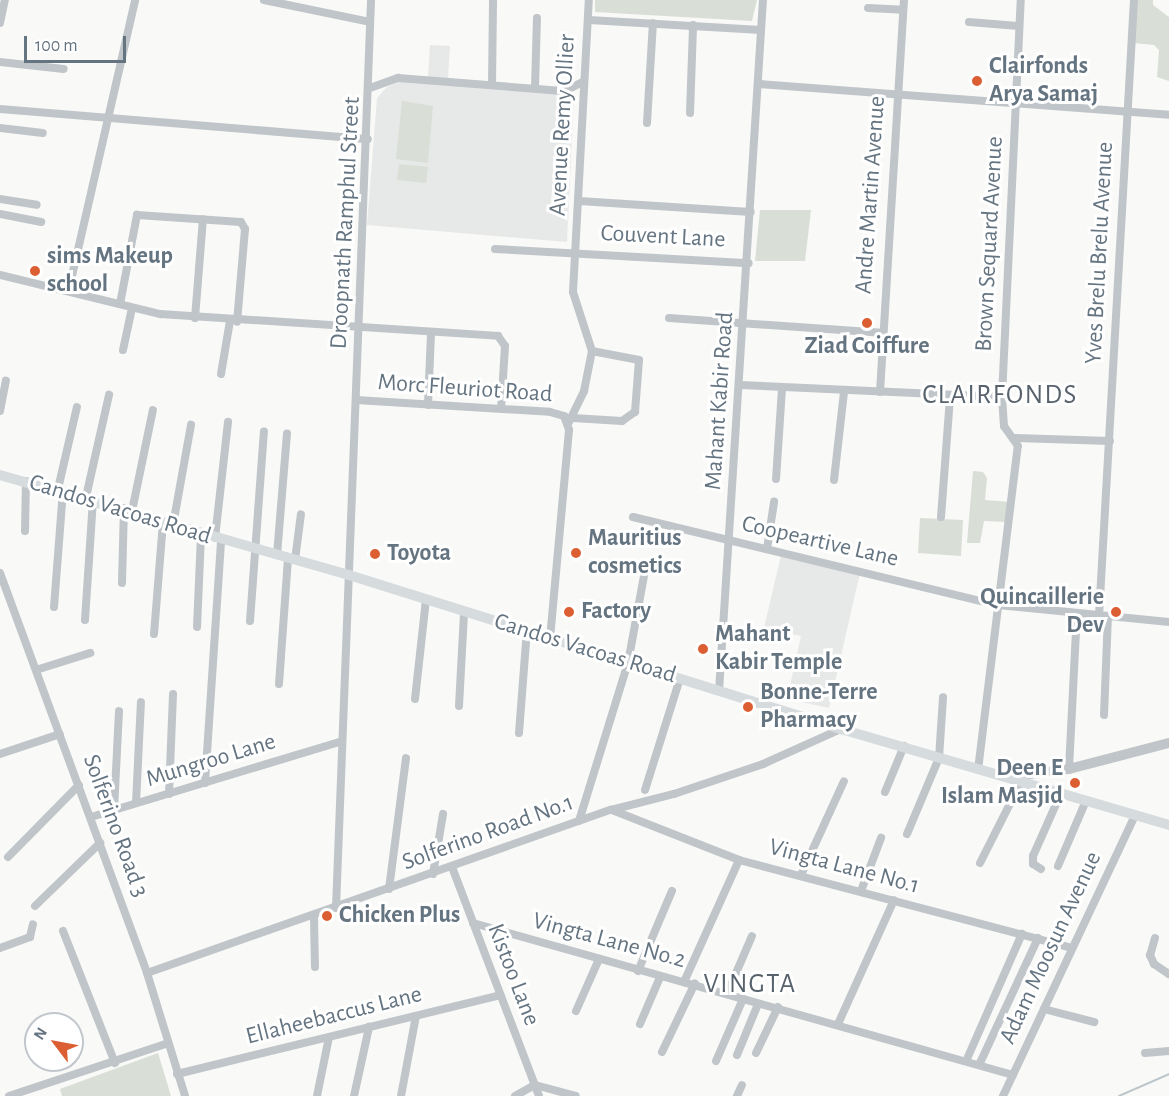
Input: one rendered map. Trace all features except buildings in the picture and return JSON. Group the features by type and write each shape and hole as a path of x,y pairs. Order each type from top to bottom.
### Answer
{"main road":[{"name":"Candos Vacoas Road","path":"0,475 89,497 168,524 349,575 464,613 550,637 841,729 1061,793 1085,803 1169,825"}],"street":[{"path":"0,23 5,0"},
{"path":"69,289 135,0"},
{"path":"268,0 370,22"},
{"path":"370,88 371,0"},
{"path":"492,85 494,0"},
{"name":"Avenue Remy Ollier","path":"589,0 573,292 592,351"},
{"name":"Mahant Kabir Road","path":"719,691 749,264 763,0"},
{"name":"Andre Martin Avenue","path":"880,392 881,333 904,0"},
{"name":"Brown Sequard Avenue","path":"1015,438 1004,426 1002,398 1021,0"},
{"name":"Yves Brelu Brelu Avenue","path":"1099,616 1134,0"},
{"path":"868,8 903,10"},
{"path":"535,88 537,18"},
{"path":"589,20 760,30"},
{"path":"969,22 1019,26"},
{"path":"647,123 653,23"},
{"path":"690,113 693,25"},
{"path":"0,62 64,69"},
{"name":"Droopnath Ramphul Street","path":"336,908 370,88 408,78 565,91 584,82"},
{"path":"759,84 1169,115"},
{"path":"0,109 368,139"},
{"path":"0,128 43,133"},
{"path":"0,199 37,205"},
{"path":"579,201 751,212"},
{"path":"0,214 41,222"},
{"path":"120,304 139,214 244,225 234,321 221,374"},
{"path":"195,318 203,219"},
{"name":"Couvent Lane","path":"495,249 749,264"},
{"path":"0,275 69,289 132,308 195,318 360,330 493,335 502,339 501,409"},
{"path":"123,350 132,308"},
{"path":"669,318 744,326 881,333"},
{"path":"428,405 431,334"},
{"path":"592,351 639,360 635,412 622,422 570,421 589,376 592,351"},
{"path":"0,411 6,381"},
{"path":"740,385 950,398 1002,398"},
{"path":"776,479 782,388"},
{"path":"834,480 844,392"},
{"path":"85,620 89,497 109,395"},
{"path":"941,517 950,398"},
{"name":"Morc Fleuriot Road","path":"357,400 558,413 570,421 550,637"},
{"path":"54,607 61,490 77,407"},
{"path":"122,584 128,510 153,410"},
{"path":"205,783 218,539 228,422"},
{"path":"154,634 168,524 191,425"},
{"path":"250,621 253,549 264,432"},
{"path":"279,684 287,558 287,434"},
{"path":"978,770 1015,438 1110,441"},
{"path":"25,531 26,481"},
{"path":"767,549 774,502"},
{"path":"287,558 301,514"},
{"name":"Coopeartive Lane","path":"633,517 998,605 1169,622"},
{"path":"197,627 201,534"},
{"path":"579,821 628,663 645,570"},
{"name":"Solferino Road 3","path":"0,573 147,973 185,1096"},
{"path":"415,699 426,600"},
{"path":"459,706 464,613"},
{"path":"1069,769 1077,613"},
{"path":"1104,715 1108,617"},
{"path":"519,733 527,630"},
{"path":"36,670 90,653"},
{"path":"645,790 680,678"},
{"path":"169,794 173,694"},
{"path":"907,834 939,758 943,697"},
{"path":"136,803 141,702"},
{"path":"114,810 119,711"},
{"name":"Solferino Road No.1","path":"147,973 314,917 611,810 674,794 763,764 841,729"},
{"path":"0,754 60,734"},
{"name":"Mungroo Lane","path":"91,817 342,741"},
{"path":"1007,777 1069,769 1169,744"},
{"path":"885,792 904,746"},
{"path":"389,889 406,758"},
{"path":"801,875 844,781"},
{"path":"981,863 1021,782"},
{"path":"8,857 79,785"},
{"path":"1041,869 1034,864 1033,856 1061,793"},
{"path":"1058,866 1085,803"},
{"name":"Vingta Lane No.1","path":"611,810 739,860 1072,948"},
{"path":"433,874 443,814"},
{"name":"Adam Moosun Avenue","path":"1003,1096 1134,817"},
{"path":"861,891 881,838"},
{"path":"35,906 100,843"},
{"path":"684,982 739,860"},
{"name":"Kistoo Lane","path":"452,867 539,1096"},
{"path":"638,971 672,891"},
{"path":"838,1024 894,900"},
{"path":"314,917 315,968"},
{"name":"Vingta Lane No.2","path":"473,923 638,971 694,983 758,1004 778,1007 967,1059 1013,1074"},
{"path":"1,945 30,938 33,924"},
{"path":"63,931 115,1063"},
{"path":"967,1059 1022,934"},
{"path":"727,994 752,936"},
{"path":"980,1063 1038,938"},
{"path":"1155,938 1150,956 1154,964 1169,974"},
{"path":"576,1011 599,959"},
{"path":"640,1024 660,977"},
{"path":"662,1052 694,983"},
{"name":"Ellaheebaccus Lane","path":"177,1074 500,995"},
{"path":"716,1061 743,999"},
{"path":"736,1055 758,1004"},
{"path":"756,1053 778,1007"},
{"path":"1044,1009 1094,1023"},
{"path":"402,1096 416,1016"},
{"path":"354,1096 369,1027"},
{"path":"317,1096 328,1037"},
{"path":"9,1096 115,1063 168,1043"},
{"path":"1145,1053 1169,1052"},
{"path":"515,1096 535,1085 576,1096"},
{"path":"737,1096 742,1085"}],"shaded area":[{"path":"595,0 757,0 752,21 595,12"},
{"path":"1137,0 1153,0 1153,5 1169,17 1169,81 1157,77 1159,50 1154,45 1134,43"},
{"path":"430,45 450,46 448,78 428,77"},
{"path":"404,79 570,90 574,94 567,242 367,225 377,98 387,87"},
{"path":"402,101 433,106 428,163 396,159"},
{"path":"399,164 428,167 426,183 397,180"},
{"path":"760,210 811,210 805,261 755,261"},
{"path":"973,471 983,472 987,478 985,500 1010,502 1008,522 984,521 980,543 967,543"},
{"path":"920,518 963,520 961,556 918,553"},
{"path":"781,555 860,573 829,708 787,699 801,636 764,628"},
{"path":"158,1053 171,1096 62,1096 60,1089"}],"waterway":[{"path":"1119,1096 1169,1074"}],"place":[{"name":"Clairfonds Arya Samaj","path":"977,81"},
{"name":"sims Makeup school","path":"35,271"},
{"name":"Ziad Coiffure","path":"867,323"},
{"name":"Mauritius cosmetics","path":"576,553"},
{"name":"Toyota","path":"375,554"},
{"name":"Factory","path":"569,612"},
{"name":"Quincaillerie Dev","path":"1116,612"},
{"name":"Mahant Kabir Temple","path":"703,649"},
{"name":"Bonne-Terre Pharmacy","path":"748,707"},
{"name":"Deen E Islam Masjid","path":"1075,783"},
{"name":"Chicken Plus","path":"327,916"}],"district":[{"name":"CLAIRFONDS","path":"1000,395"},
{"name":"VINGTA","path":"750,984"}]}
